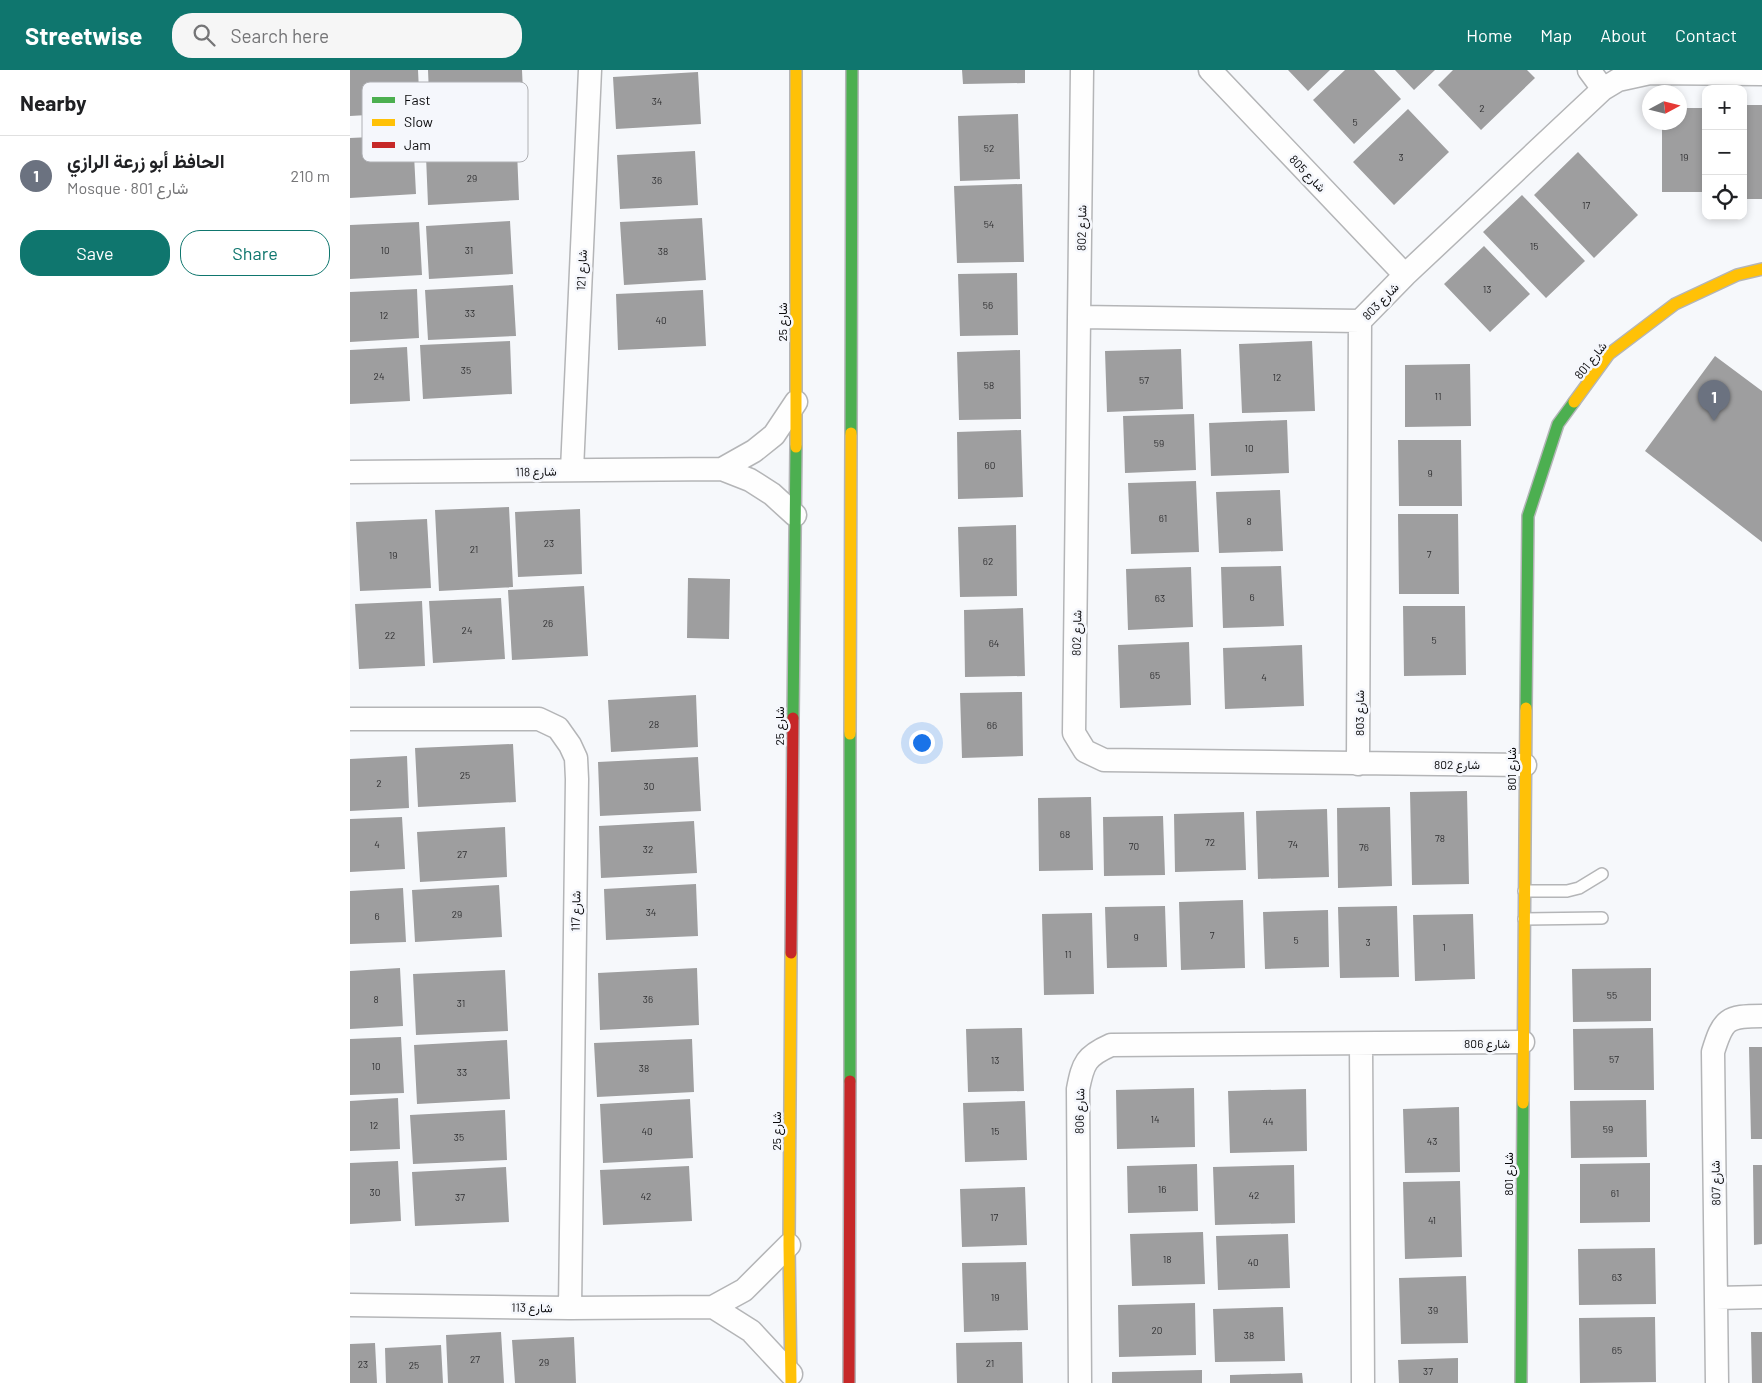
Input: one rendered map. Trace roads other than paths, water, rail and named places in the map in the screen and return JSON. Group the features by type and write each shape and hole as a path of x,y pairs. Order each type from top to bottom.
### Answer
{"street":[{"name":"شارع 121","path":"572,470 590,70"},
{"name":"شارع 25","path":"791,1379 789,1245 796,402 796,70"},
{"path":"849,1383 852,70"},
{"name":"شارع 802","path":"1082,70 1074,733 1085,751 1104,760 1358,764 1525,764"},
{"name":"شارع 805","path":"1210,70 1405,275"},
{"path":"1589,70 1603,89"},
{"name":"شارع 803","path":"1358,764 1360,321 1405,275 1603,89 1618,80 1650,72 1762,74"},
{"name":"شارع 801","path":"1521,1383 1528,516 1558,424 1609,354 1675,304 1737,275 1762,269"},
{"path":"1080,317 1360,321"},
{"name":"شارع 118","path":"722,469 754,451 774,435 796,402"},
{"name":"شارع 118","path":"350,472 722,469 750,480 772,494 795,515"},
{"name":"شارع 117","path":"350,719 539,719 558,728 570,744 576,758 570,1308"},
{"name":"شارع 807","path":"1717,1383 1713,1052 1719,1031 1728,1020 1741,1016 1762,1016"},
{"name":"شارع 806","path":"1080,1383 1078,1089 1081,1071 1087,1059 1096,1052 1111,1046 1523,1042"},
{"path":"1361,1044 1363,1383"},
{"name":"شارع 113","path":"350,1305 570,1308 713,1307 744,1290 789,1245"},
{"path":"1716,1298 1762,1297"},
{"path":"713,1307 751,1331 791,1379"}],"lane":[{"path":"1524,891 1567,891 1579,888 1602,874"},
{"path":"1524,919 1602,918"}],"place":[{"name":"الحافظ أبو زرعة الرازي","path":"1714,421"}]}
